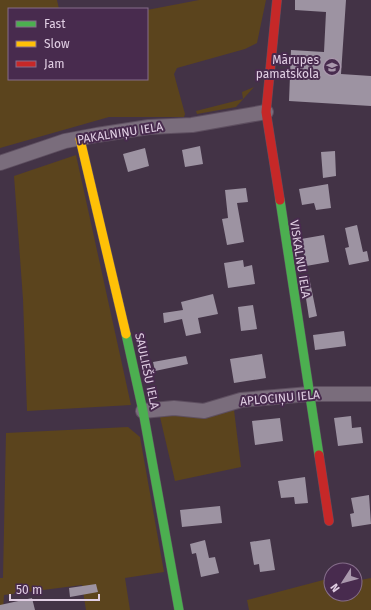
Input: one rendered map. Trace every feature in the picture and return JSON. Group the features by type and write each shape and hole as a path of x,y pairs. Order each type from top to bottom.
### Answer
{"street":[{"name":"VISKALNU IELA","path":"277,0 266,112 329,521"},
{"name":"PAKALNIŅU IELA","path":"0,163 65,142 80,139 149,127 192,125 266,112"},
{"name":"SAULIEŠU IELA","path":"80,139 116,286 143,411 180,610"},
{"name":"APLOCIŅU IELA","path":"143,411 174,408 204,411 241,400 309,394 371,394"}],"shaded area":[{"path":"0,0 57,0 59,8 8,8 8,80 148,80 148,10 199,0 266,0 257,43 245,49 177,68 174,74 185,114 184,117 109,117 0,148"},
{"path":"254,87 236,107 197,114 196,111 243,99 242,92"},
{"path":"76,155 131,405 27,411 23,299 14,176"},
{"path":"234,410 241,467 175,481 160,417"},
{"path":"128,427 140,437 164,572 125,578 130,610 86,610 82,585 4,595 3,610 0,610 0,578 3,578 6,433"},
{"path":"371,578 371,610 249,610 247,600 323,580 323,602 363,602 363,580"}],"building":[{"path":"295,0 346,0 341,74 371,76 371,106 289,101 291,50 324,52 326,12 295,10"},
{"path":"200,146 203,164 185,167 182,150"},
{"path":"145,148 149,166 128,172 123,154"},
{"path":"335,151 336,176 323,178 321,152"},
{"path":"328,184 331,208 316,210 314,203 302,205 299,189"},
{"path":"246,188 248,202 237,203 244,242 227,245 222,219 228,218 225,190"},
{"path":"357,225 363,252 367,251 369,261 349,265 345,248 349,247 345,228"},
{"path":"324,235 329,262 306,266 301,239"},
{"path":"243,260 244,267 252,265 255,284 228,288 224,263"},
{"path":"309,277 317,316 309,318 303,279"},
{"path":"213,294 218,314 198,318 201,333 186,336 182,319 164,323 163,313 183,310 181,302"},
{"path":"253,305 257,329 241,331 238,307"},
{"path":"344,331 346,346 315,350 313,335"},
{"path":"262,354 266,378 234,383 230,359"},
{"path":"186,356 188,364 155,371 153,362"},
{"path":"351,416 352,428 361,427 363,443 338,446 334,418"},
{"path":"280,418 283,441 255,445 252,421"},
{"path":"305,477 308,503 295,504 294,497 281,498 278,481"},
{"path":"369,495 371,524 352,527 350,514 354,513 351,498"},
{"path":"220,506 222,523 182,527 180,510"},
{"path":"270,539 275,570 260,572 259,564 254,565 250,542"},
{"path":"205,540 209,558 215,557 219,573 201,577 196,553 192,554 190,544"},
{"path":"96,584 98,592 70,597 69,588"},
{"path":"32,598 35,610 0,610 0,605"}],"traffic: fast":[{"path":"280,200 319,455"},
{"path":"126,334 143,411 179,610"}],"traffic: slow":[{"path":"80,139 126,334"}],"traffic: jam":[{"path":"277,0 266,112 280,200"},
{"path":"319,455 329,521"}],"place":[{"name":"Mārupes pamatskola","path":"332,67"}]}
